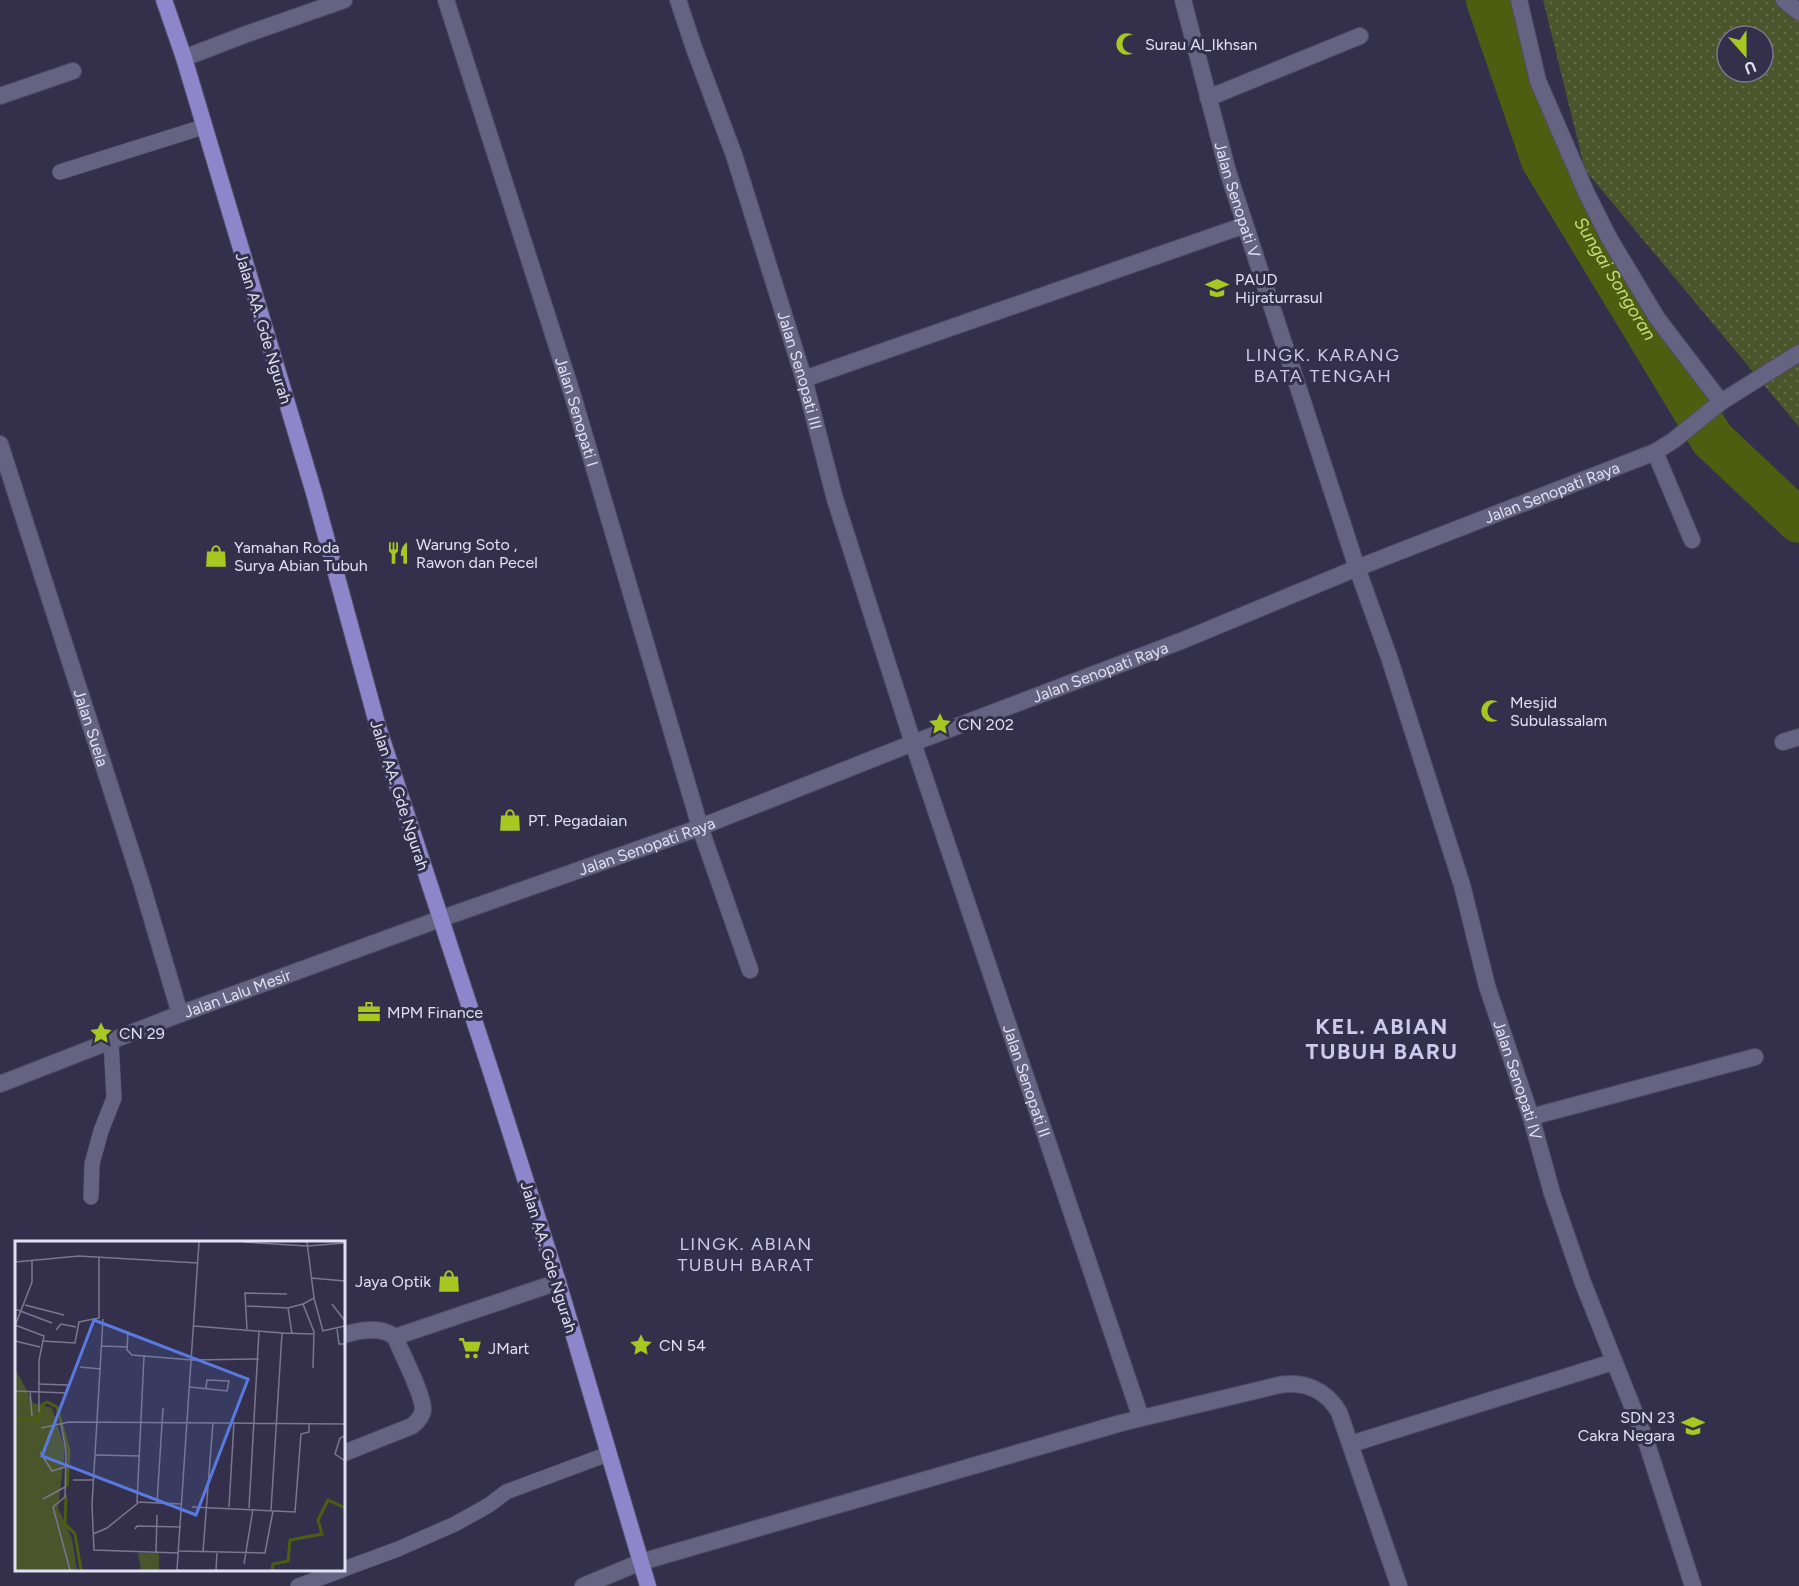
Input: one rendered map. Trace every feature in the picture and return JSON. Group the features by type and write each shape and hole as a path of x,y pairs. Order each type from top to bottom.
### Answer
{"main road":[{"name":"Jalan AA. Gde Ngurah","path":"164,0 184,58 314,493 378,727 494,1078 558,1282 648,1586"}],"street":[{"path":"184,58 244,34 344,0"},
{"name":"Jalan Senopati I","path":"446,0 572,393 700,827 750,970"},
{"name":"Jalan Senopati III","path":"678,0 734,154 804,379 835,499 913,743"},
{"name":"Jalan Senopati V","path":"1183,0 1208,98 1245,225 1357,568"},
{"path":"1519,0 1538,81 1586,192 1609,238 1657,318 1716,406"},
{"path":"1784,0 1799,12"},
{"path":"1208,98 1360,36"},
{"path":"0,96 73,70"},
{"path":"804,379 1245,225"},
{"name":"Jalan Senopati Raya","path":"440,919 700,827 913,743 1181,642 1357,568 1655,452 1674,440 1716,406 1799,353"},
{"name":"Jalan Suela","path":"0,444 141,882 180,1014"},
{"path":"1655,452 1692,540"},
{"name":"Jalan Senopati IV","path":"1357,568 1389,657 1462,885 1487,986 1531,1117 1552,1193 1583,1283 1646,1441 1693,1586"},
{"name":"Jalan Senopati II","path":"913,743 1141,1418"},
{"name":"Jalan Lalu Mesir","path":"0,1084 180,1014 440,919"},
{"path":"1531,1117 1755,1057"},
{"path":"395,1337 558,1282"},
{"path":"345,1335 358,1331 379,1331 389,1332 395,1337 421,1397 423,1411 418,1421 412,1426 345,1453"},
{"path":"1351,1444 1613,1362"},
{"path":"583,1586 641,1562 1141,1418 1279,1385 1297,1384 1322,1392 1335,1404 1351,1444 1399,1586"}],"lane":[{"path":"60,172 203,127"},
{"path":"91,1197 92,1164 101,1131 114,1098 111,1041"},
{"path":"345,1568 398,1549 455,1524 489,1505 506,1492 608,1454"},
{"path":"298,1586 338,1571"}],"green space":[{"path":"1543,0 1799,0 1799,427 1585,170"}],"waterway":[{"name":"Sungai Songoran","path":"1488,0 1543,160 1712,439 1799,521"}],"place":[{"name":"Surau Al_Ikhsan","path":"1127,44"},
{"name":"PAUD Hijraturrasul","path":"1217,288"},
{"name":"Warung Soto , Rawon dan Pecel","path":"398,553"},
{"name":"Yamahan Roda Surya Abian Tubuh","path":"216,556"},
{"name":"Mesjid Subulassalam","path":"1492,711"},
{"name":"CN 202","path":"940,724"},
{"name":"PT. Pegadaian","path":"510,820"},
{"name":"MPM Finance","path":"369,1012"},
{"name":"CN 29","path":"101,1033"},
{"name":"Jaya Optik","path":"449,1281"},
{"name":"CN 54","path":"641,1345"},
{"name":"JMart","path":"470,1348"},
{"name":"SDN 23 Cakra Negara","path":"1693,1426"}],"district":[{"name":"LINGK. KARANG BATA TENGAH","path":"1323,365"},
{"name":"KEL. ABIAN TUBUH BARU","path":"1382,1038"},
{"name":"LINGK. ABIAN TUBUH BARAT","path":"746,1254"}]}
